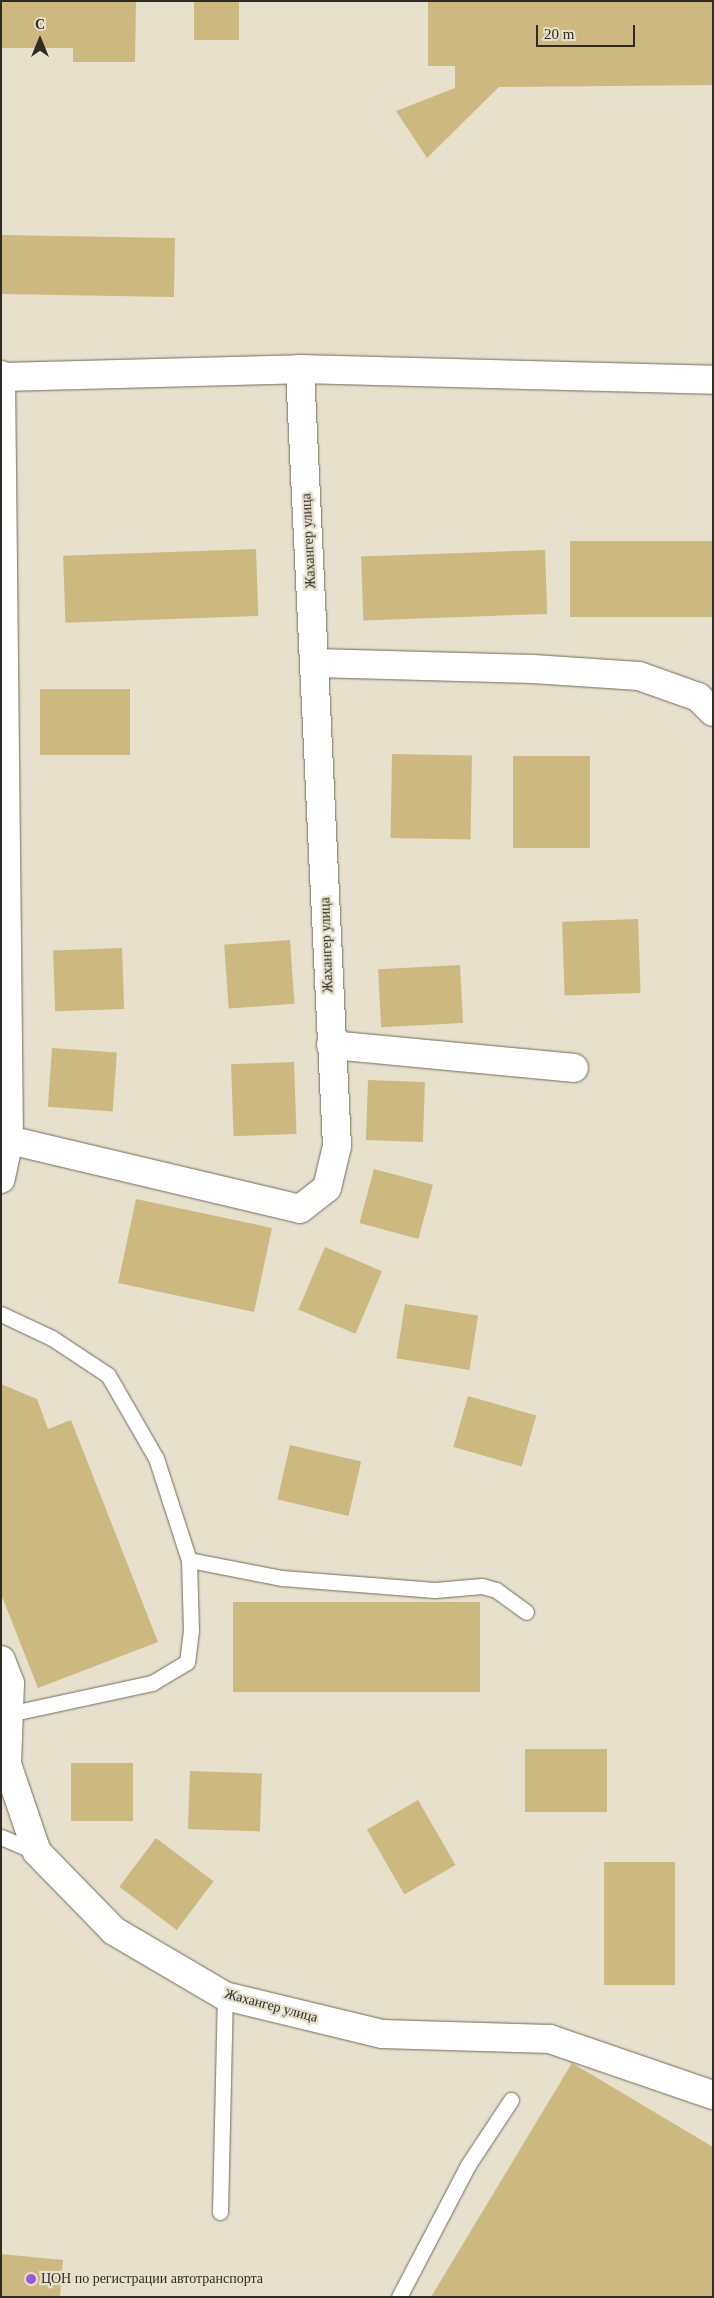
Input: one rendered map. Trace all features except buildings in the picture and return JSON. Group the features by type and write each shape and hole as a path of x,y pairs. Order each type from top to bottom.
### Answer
{"street":[{"path":"1,1179 9,1140 4,925 2,384 300,369 713,380"},
{"name":"Жахангер улица","path":"9,1140 300,1209 327,1188 337,1146 300,369"},
{"path":"315,663 533,669 639,676 698,697 713,712"},
{"path":"332,1045 574,1068"},
{"name":"Жахангер улица","path":"1,1660 10,1682 7,1764 37,1852 114,1931 225,1996 382,2034 550,2039 713,2095"}],"lane":[{"path":"1,1314 52,1338 108,1375 156,1458 189,1560 191,1630 187,1662 152,1682 9,1714"},
{"path":"189,1560 282,1578 435,1590 482,1586 496,1590 526,1612"},
{"path":"1,1837 37,1852"},
{"path":"220,2212 225,1996"},
{"path":"399,2297 468,2165 511,2100"}],"place":[{"name":"ЦОН по регистрации автотранспорта","path":"31,2279"}]}
